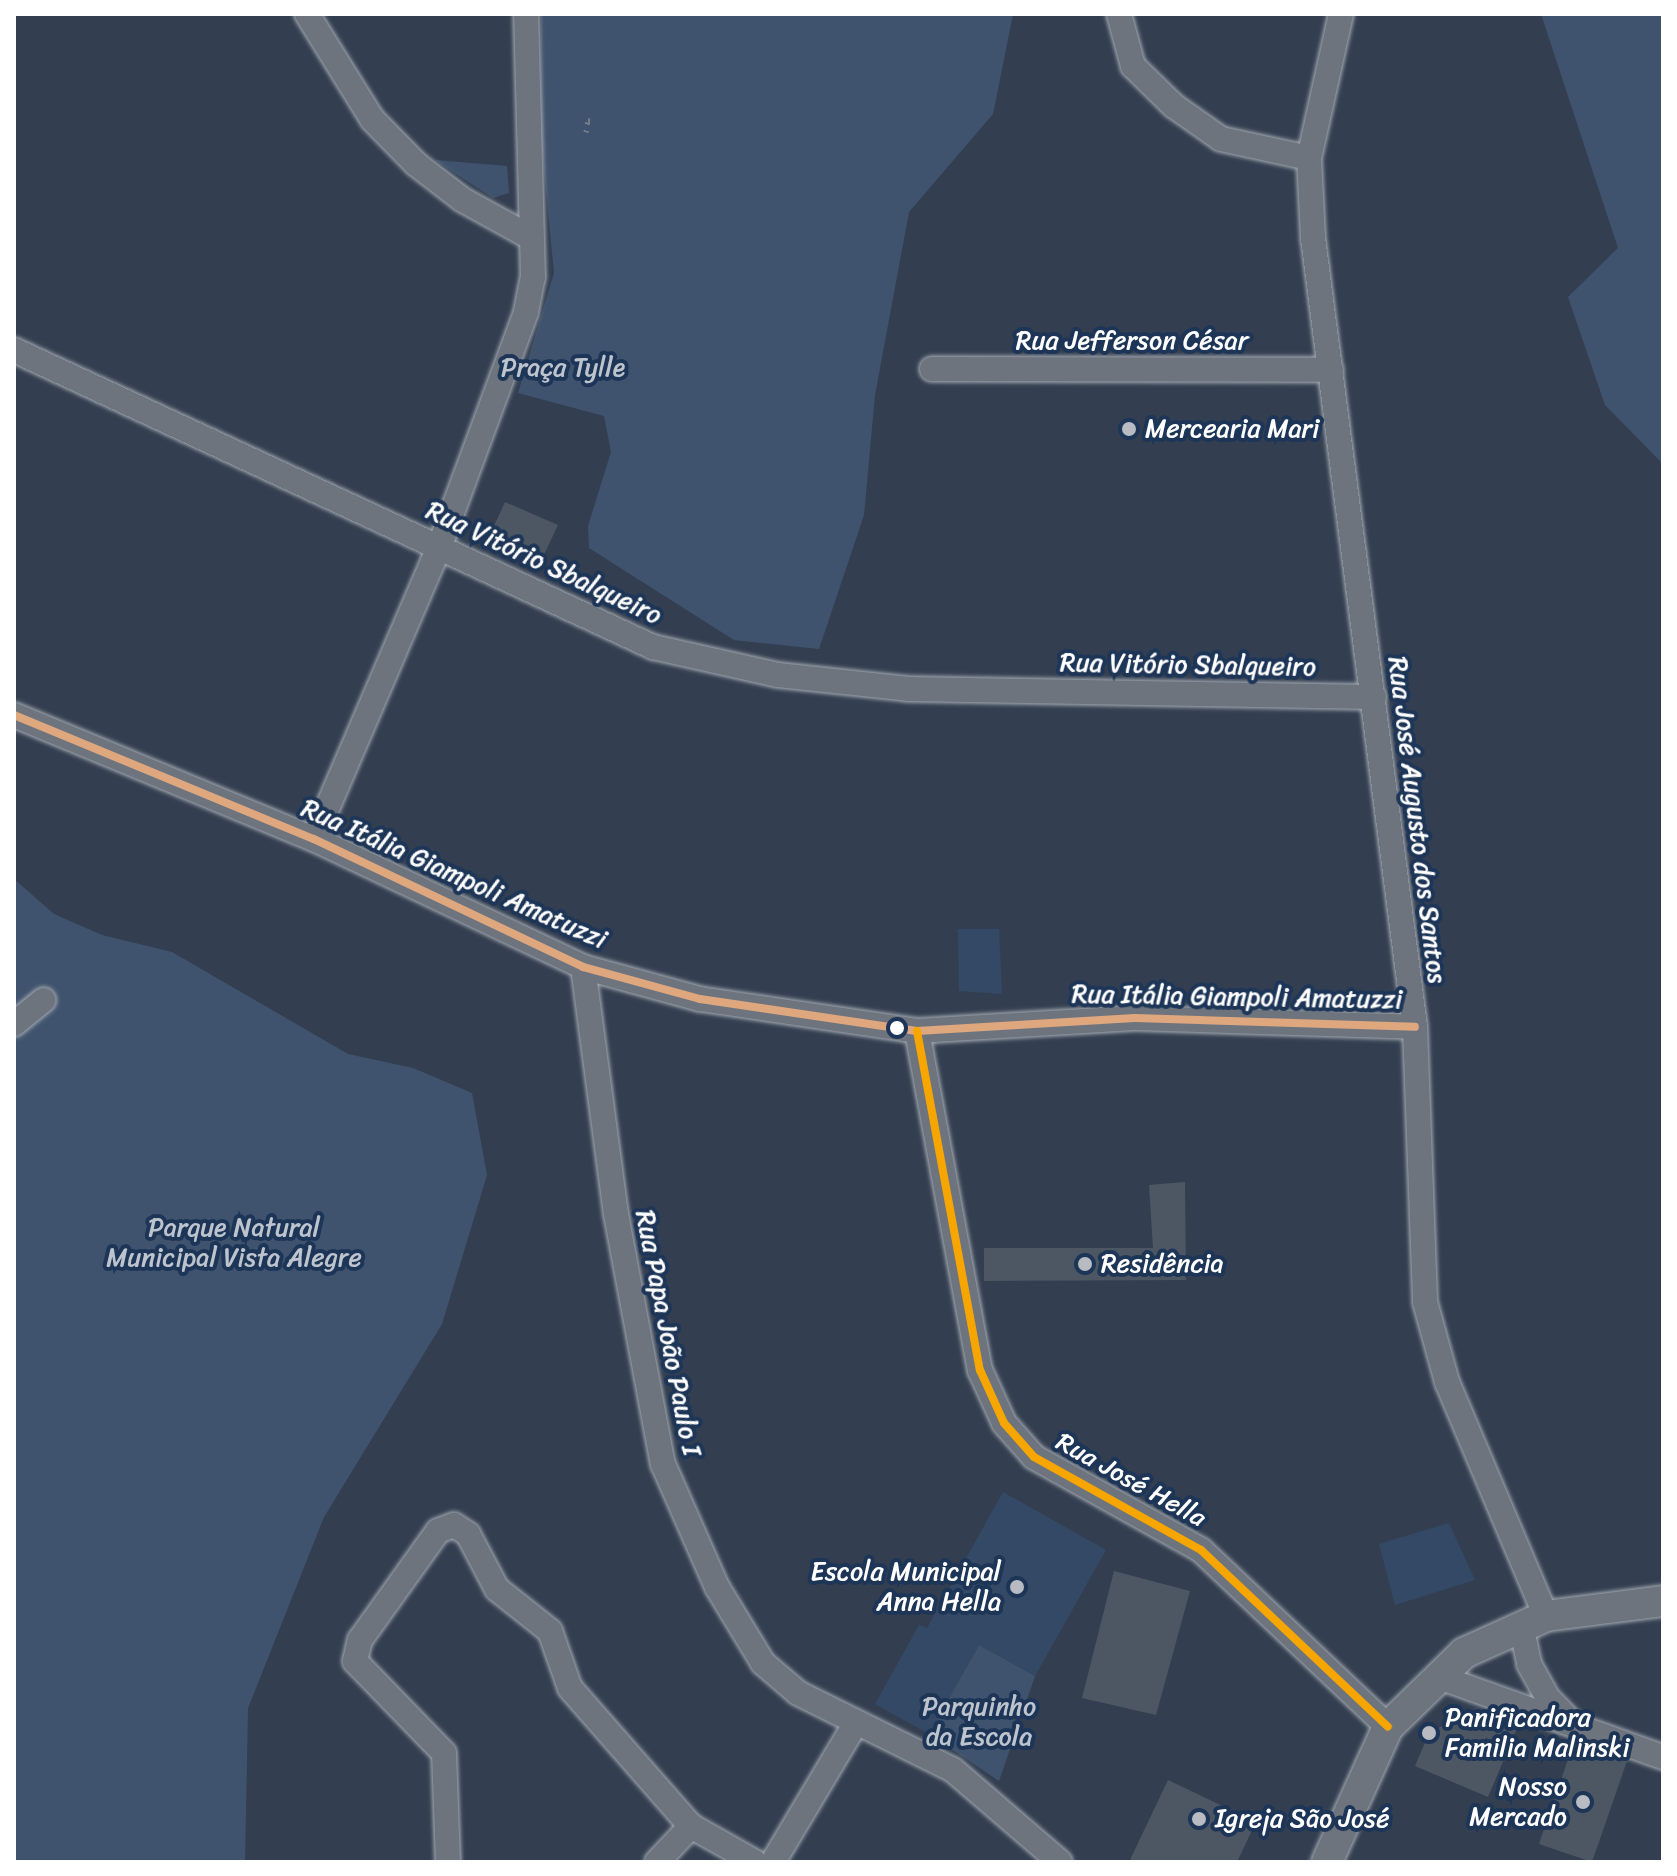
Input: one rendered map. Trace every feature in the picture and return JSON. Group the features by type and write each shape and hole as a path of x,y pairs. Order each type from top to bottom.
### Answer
{"street":[{"path":"307,14 372,119 416,164 463,200 530,237"},
{"path":"314,839 440,545 526,312 533,277 526,14"},
{"path":"1119,14 1133,66 1174,106 1221,139 1309,158"},
{"name":"Rua José Augusto dos Santos","path":"1341,14 1309,158 1331,370 1415,1027 1425,1302 1447,1382 1533,1621 1529,1664 1547,1697 1578,1728"},
{"name":"Rua Vitório Sbalqueiro","path":"14,350 440,545 653,647 778,675 908,689 1374,697"},
{"name":"Rua Jefferson César","path":"932,369 1331,370"},
{"name":"Rua Itália Giampoli Amatuzzi","path":"14,715 314,839 583,967 700,999 917,1031 1135,1018 1415,1027"},
{"name":"Rua Papa João Paulo I","path":"583,967 616,1214 663,1464 717,1587 763,1663 854,1726 953,1770 1060,1862"},
{"path":"14,1024 44,1000"},
{"name":"Rua José Hella","path":"917,1031 980,1370 1004,1423 1034,1457 1201,1550 1388,1727"},
{"path":"448,1862 444,1753 355,1661 360,1640 438,1531 454,1525 468,1534 497,1589 550,1631 570,1688 691,1826 755,1862"},
{"path":"1327,1862 1388,1727 1464,1653 1533,1621 1663,1601"},
{"path":"1439,1677 1663,1757"},
{"path":"773,1862 854,1726"},
{"path":"657,1862 691,1826"}],"path":[{"path":"586,132 588,120 594,121"}],"shaded area":[{"path":"958,929 999,929 1002,994 959,991"},
{"name":"Escola Municipal Anna Hella","path":"1003,1492 1106,1550 1035,1676 979,1645 929,1734 875,1704 919,1625 927,1628"},
{"path":"1449,1523 1475,1580 1395,1605 1379,1544"}],"green space":[{"name":"Praça Tylle","path":"541,14 1013,14 993,114 909,212 875,395 864,515 819,649 734,640 589,548 588,526 611,452 604,416 518,393 554,273 540,128"},
{"path":"1541,14 1663,14 1663,464 1605,405 1568,297 1618,248"},
{"path":"435,160 507,166 509,193 493,198"},
{"name":"Parque Natural Municipal Vista Alegre","path":"14,879 54,914 102,935 172,952 348,1054 413,1068 472,1093 487,1175 442,1324 324,1517 248,1708 245,1862 14,1862"},
{"name":"Parquinho da Escola","path":"979,1645 1035,1676 999,1781 929,1734"}],"building":[{"path":"505,502 558,525 541,561 488,539"},
{"name":"Residência","path":"1185,1182 1186,1280 984,1281 984,1248 1153,1248 1149,1185"},
{"path":"1114,1571 1190,1591 1156,1715 1082,1698"},
{"path":"1476,1708 1518,1726 1488,1797 1415,1766 1429,1733"},
{"name":"Nosso Mercado","path":"1574,1742 1627,1761 1592,1862 1539,1844"},
{"name":"Igreja São José","path":"1168,1780 1256,1822 1237,1862 1129,1862"}],"transit line":[{"path":"14,715 314,839 583,967 700,999 917,1031 1135,1018 1415,1027"},
{"path":"917,1031 980,1370 1004,1423 1034,1457 1201,1550 1388,1727"}],"place":[{"name":"Mercearia Mari","path":"1129,429"},
{"name":"Residência","path":"1085,1264"},
{"name":"Escola Municipal Anna Hella","path":"1017,1587"},
{"name":"Panificadora Familia Malinski","path":"1429,1733"},
{"name":"Nosso Mercado","path":"1583,1802"},
{"name":"Igreja São José","path":"1199,1819"}]}
